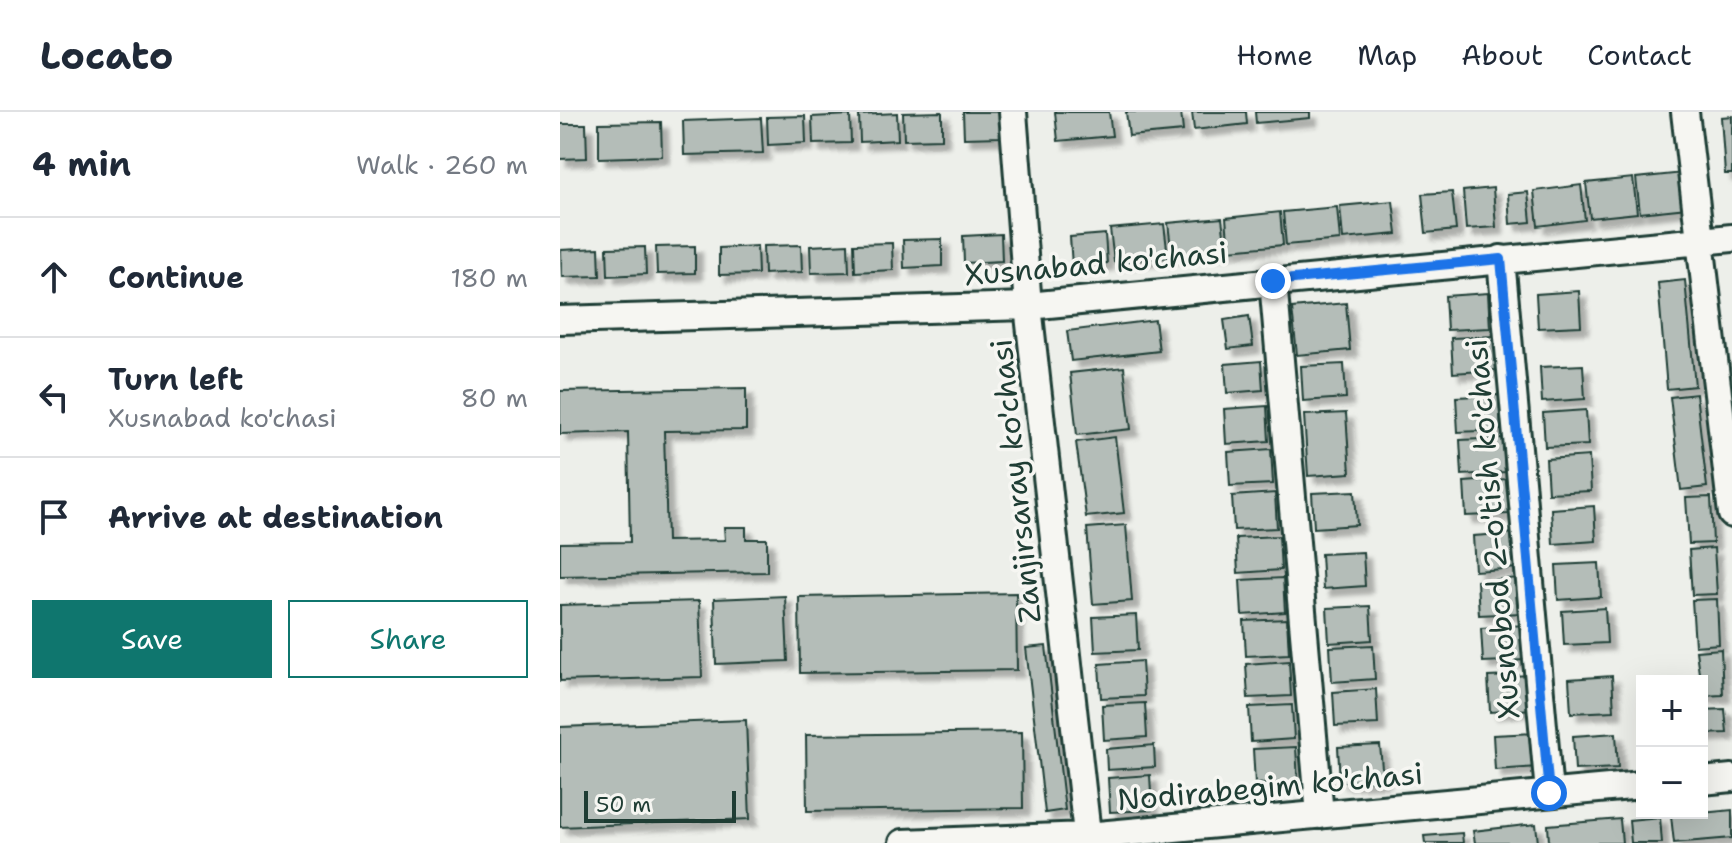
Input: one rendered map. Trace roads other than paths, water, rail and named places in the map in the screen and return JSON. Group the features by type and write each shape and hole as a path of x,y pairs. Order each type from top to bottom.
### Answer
{"street":[{"name":"Zanjirsaray ko'chasi","path":"1013,112 1028,306 1087,840"},
{"path":"1685,112 1729,455 1732,514"},
{"name":"Xusnabad ko'chasi","path":"560,320 1028,306 1732,238"},
{"name":"Xusnobod 2-o'tish ko'chasi","path":"1501,259 1549,793"},
{"path":"1273,281 1320,815"},
{"path":"1708,780 1732,778"},
{"name":"Nodirabegim ko'chasi","path":"903,843 1087,840 1636,786"}]}
